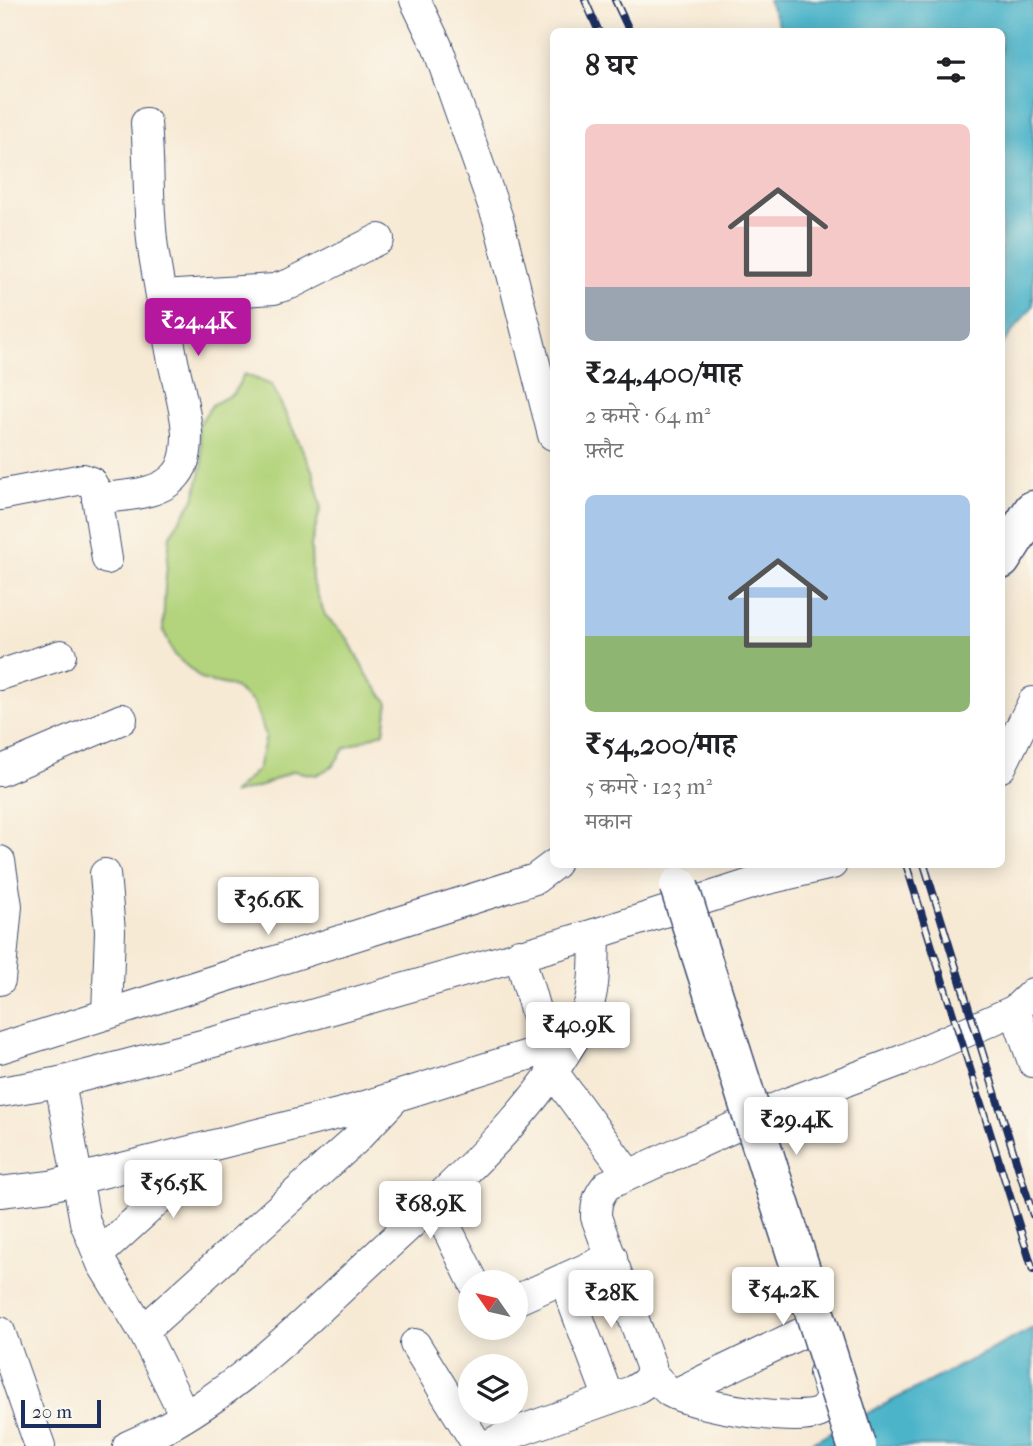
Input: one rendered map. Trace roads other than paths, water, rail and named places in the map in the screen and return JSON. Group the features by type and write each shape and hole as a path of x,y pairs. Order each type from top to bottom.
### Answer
{"street":[{"path":"415,0 437,47 498,219 550,423"},
{"path":"97,499 156,489 176,476 183,465 187,432 152,234 146,122"},
{"path":"162,296 274,289 290,284 379,239"},
{"path":"0,495 83,479 91,482 97,499 107,559"},
{"path":"1005,554 1033,510"},
{"path":"0,675 61,655"},
{"path":"1005,759 1033,702"},
{"path":"0,771 122,719"},
{"path":"0,861 7,906 0,980"},
{"path":"0,1048 535,880 550,868"},
{"path":"0,1092 60,1082 248,1032 595,934 760,881 815,868"},
{"path":"105,874 110,931 107,1014"},
{"path":"675,875 857,1446"},
{"path":"128,1446 155,1434 208,1402 265,1358 434,1202 509,1125 550,1060 577,1031 593,991 595,934"},
{"path":"519,954 550,1060 628,1174"},
{"path":"486,1446 508,1435 646,1384 651,1366 596,1217 596,1203 607,1185 787,1103 905,1059 1024,1002 1033,1062"},
{"path":"0,1192 77,1180 550,1060"},
{"path":"60,1082 85,1222 98,1255 143,1331 185,1416"},
{"path":"143,1331 355,1140 396,1097"},
{"path":"651,1373 668,1391 702,1405 765,1414 819,1413 831,1397 747,1121"},
{"path":"98,1255 189,1172 204,1148"},
{"path":"434,1202 468,1270"},
{"path":"528,1295 612,1257"},
{"path":"564,1279 610,1399"},
{"path":"675,1394 810,1329"},
{"path":"0,1332 40,1446"},
{"path":"415,1344 478,1446"}],"water":[{"path":"768,0 1033,0 1033,306 1005,341 1005,28 781,28"},
{"path":"1033,1328 1033,1446 804,1446"}],"railway":[{"path":"585,0 597,28"},
{"path":"615,0 628,28"},
{"path":"907,868 1033,1270"},
{"path":"925,868 1033,1215"}]}
